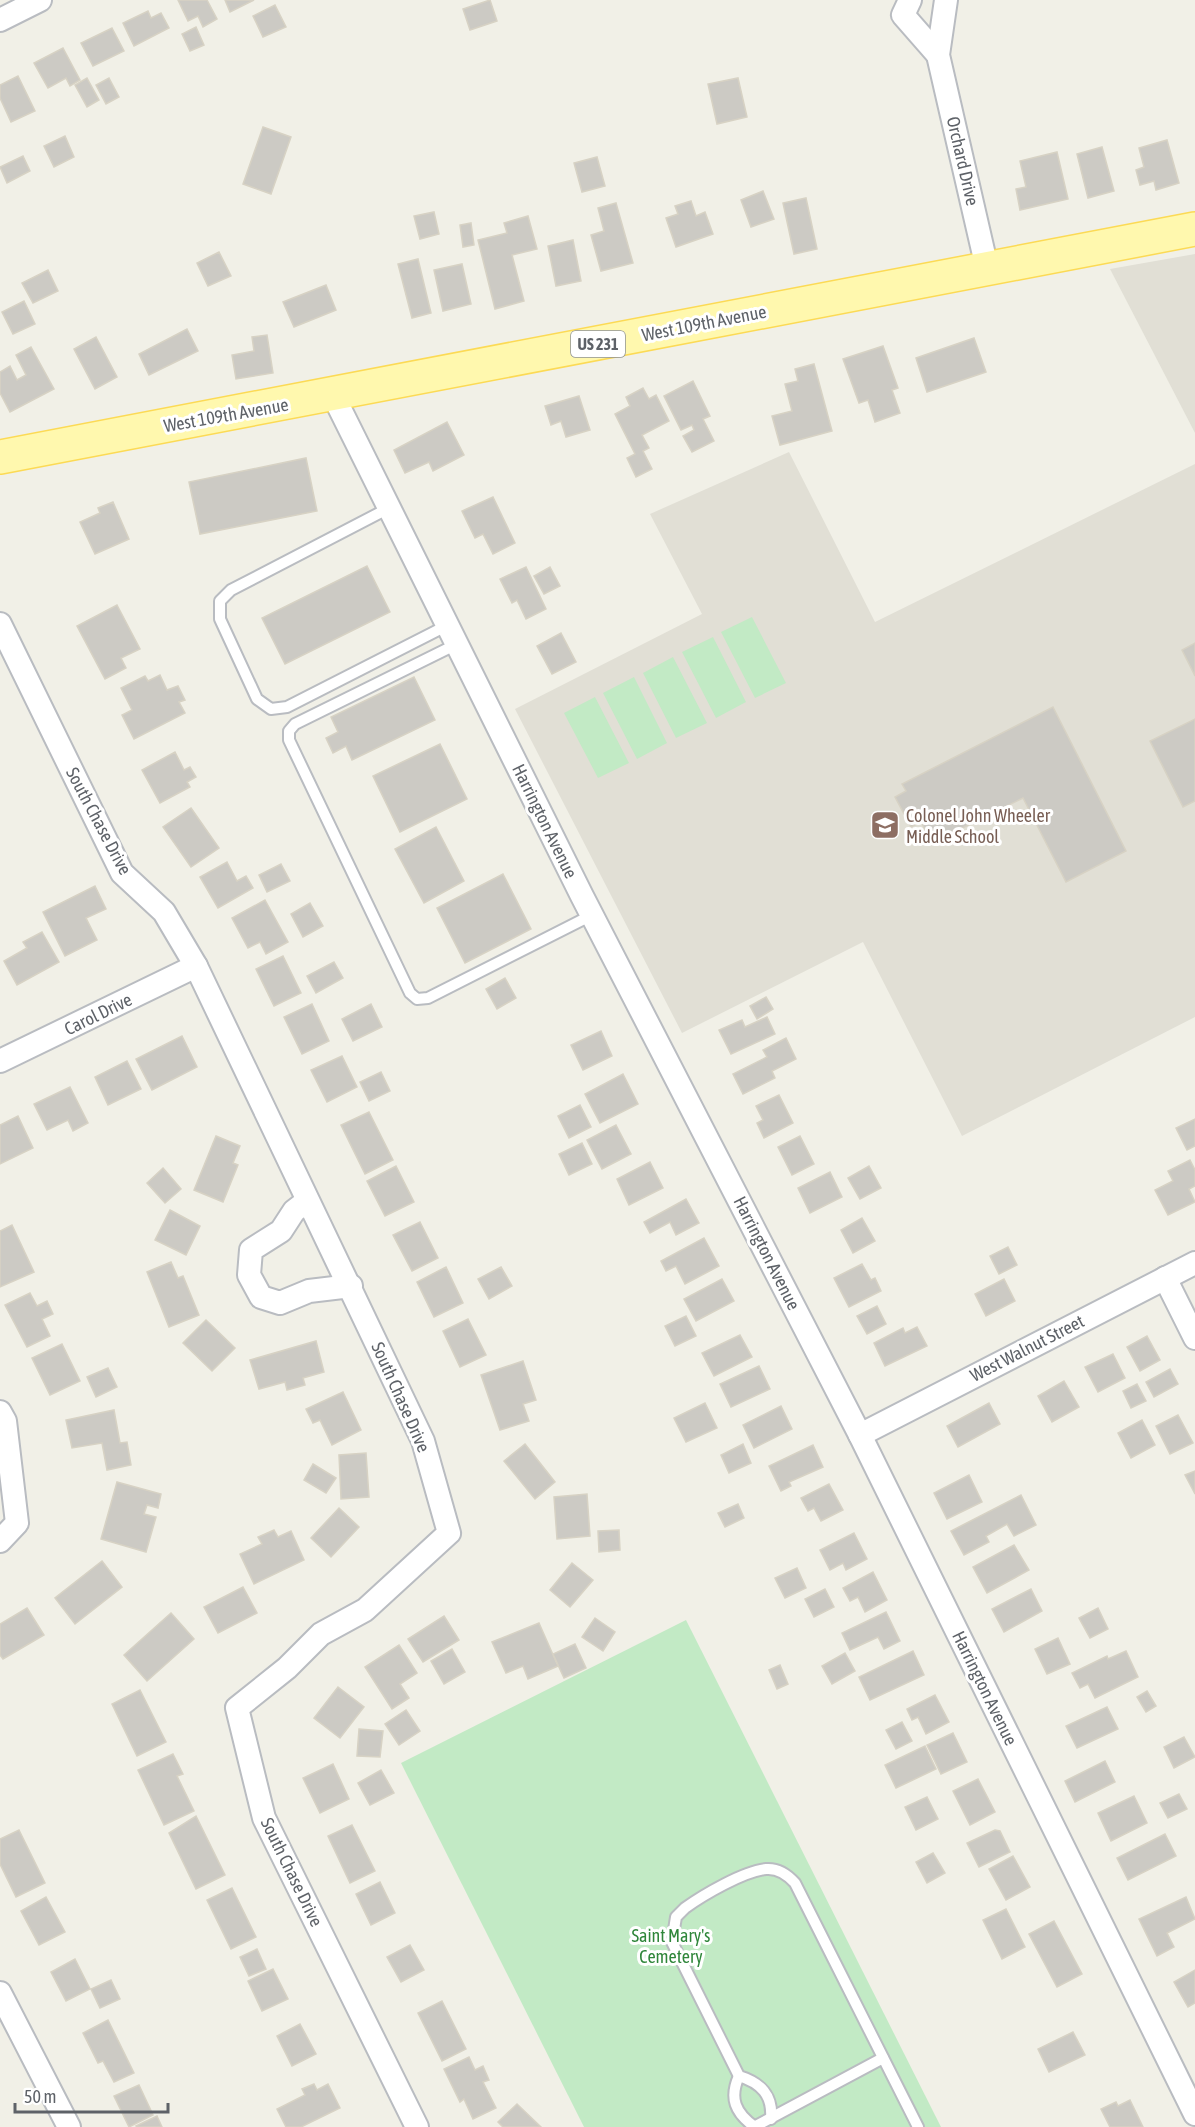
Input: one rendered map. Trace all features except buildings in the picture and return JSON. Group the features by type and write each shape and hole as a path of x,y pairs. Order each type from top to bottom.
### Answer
{"main road":[{"name":"West 109th Avenue","path":"0,457 1195,229"}],"street":[{"path":"0,20 40,0"},
{"name":"Orchard Drive","path":"910,0 903,15 938,55"},
{"name":"Orchard Drive","path":"946,0 938,55 987,268"},
{"name":"Harrington Avenue","path":"333,395 592,915 860,1434 1195,2114"},
{"name":"South Chase Drive","path":"0,624 122,873 164,912 196,966 351,1286 423,1441 449,1533 365,1610 321,1634 287,1668 237,1708 264,1818 417,2127"},
{"name":"Carol Drive","path":"0,1061 196,966"},
{"path":"308,1201 294,1211 281,1231 251,1250 249,1275 261,1297 279,1303 309,1291 351,1286"},
{"name":"West Walnut Street","path":"860,1434 1195,1263"},
{"path":"1165,1278 1195,1338"},
{"path":"0,1412 5,1421 17,1523 0,1541"},
{"path":"0,1993 69,2127"}],"lane":[{"path":"389,508 231,590 220,601 220,619 257,699 272,709 286,707 452,634"},
{"path":"452,634 295,724 289,731 289,740 410,993 417,999 428,998 592,915"},
{"path":"762,2125 772,2106 766,2091 739,2076 678,1958 672,1942 672,1928 676,1917 697,1899 752,1872 766,1869 788,1875 795,1883 918,2127"},
{"path":"762,2125 883,2058"},
{"path":"739,2076 733,2096 734,2104 739,2113 762,2125"}],"shaded area":[{"path":"1195,254 1195,433 1110,269"},
{"name":"Colonel John Wheeler Middle School","path":"789,452 875,622 1195,464 1195,1017 962,1136 863,942 682,1033 515,709 702,614 650,514"}],"green space":[{"path":"752,617 786,683 755,698 721,632"},
{"path":"713,637 746,702 716,718 682,652"},
{"path":"673,657 707,723 676,738 643,673"},
{"path":"634,677 667,743 637,759 603,693"},
{"path":"595,697 629,763 598,778 564,713"},
{"name":"Saint Mary's Cemetery","path":"686,1620 941,2127 584,2127 401,1763"}],"place":[{"name":"Colonel John Wheeler Middle School","path":"885,825"}]}
